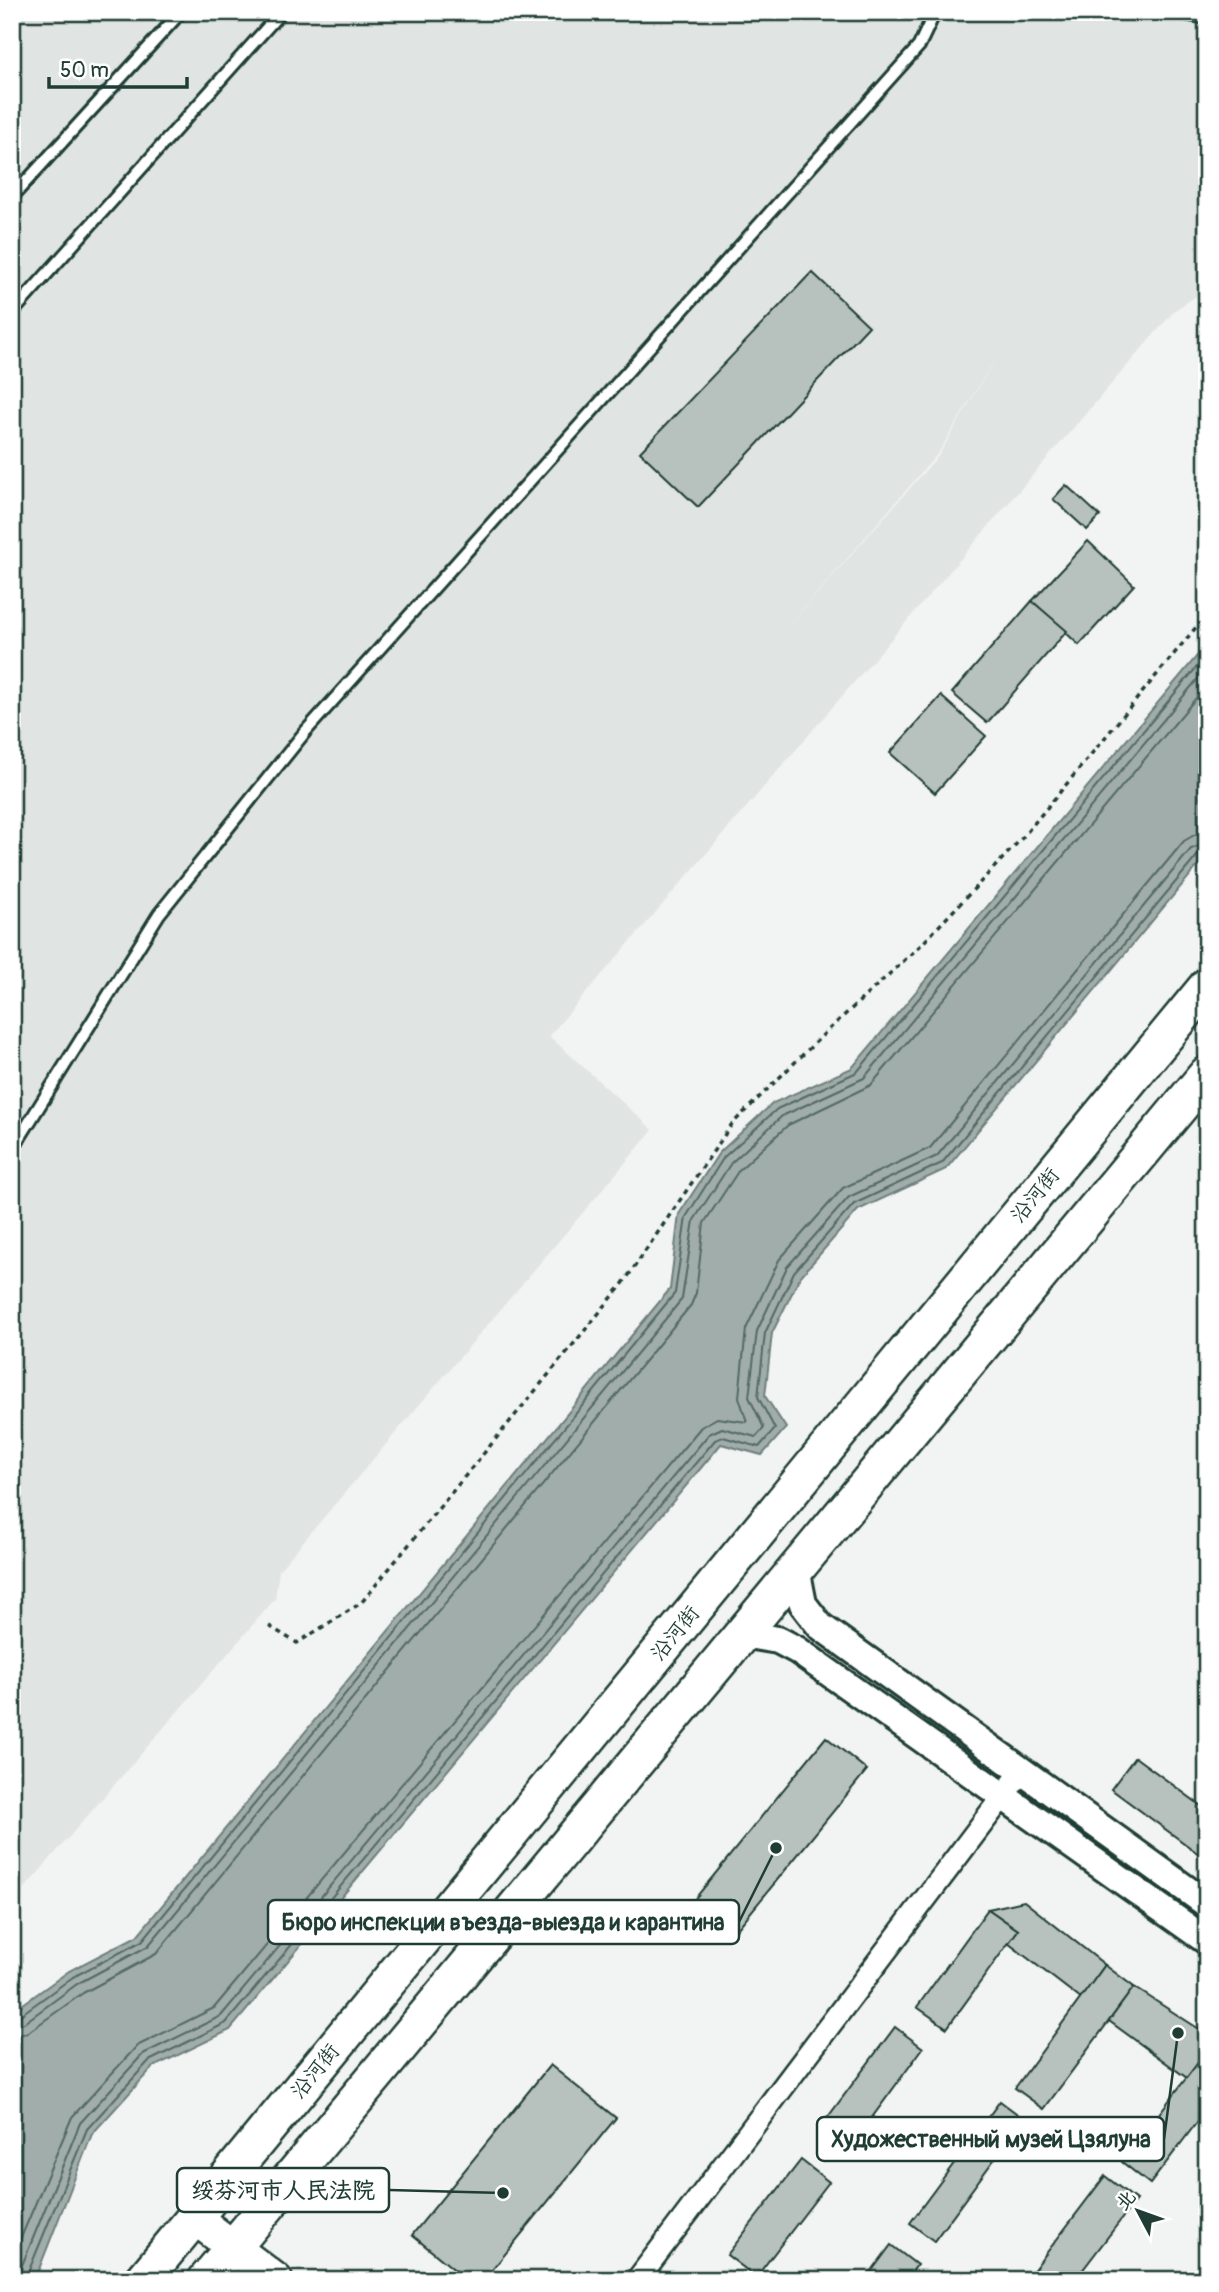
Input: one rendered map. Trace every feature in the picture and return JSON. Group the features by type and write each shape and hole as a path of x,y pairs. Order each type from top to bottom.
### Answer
{"main road":[{"name":"沿河街","path":"142,2280 1207,986"},
{"path":"206,2280 1207,1074"},
{"path":"195,2218 232,2249 276,2280"}],"street":[{"path":"796,1568 803,1604 820,1626 1207,1905"},
{"path":"742,1634 770,1638 797,1650 1207,1941"},
{"path":"637,2280 1022,1771"}],"lane":[{"path":"12,197 181,12"},
{"path":"12,313 281,12"},
{"path":"12,1150 159,914 304,732 919,46 935,12"}],"path":[{"path":"269,1626 297,1643 361,1603 622,1285 732,1124 826,1032 921,945 1022,838 1207,614"}],"shaded area":[{"path":"12,12 1207,12 1207,289 1175,310 549,1036 653,1130 279,1570 275,1599 12,1903","holes":["999,352 939,455 781,635 939,452"]}],"water":[{"path":"1207,644 1207,855 946,1169 858,1210 800,1277 772,1333 765,1396 786,1428 762,1455 721,1444 230,2030 153,2067 92,2134 39,2269 30,2280 12,2280 12,2012 69,1971 137,1936 670,1289 679,1214 719,1153 773,1103 852,1068"}],"building":[{"path":"1180,12 1207,12 1207,25 1178,20"},
{"path":"812,272 869,326 698,507 640,452"},
{"path":"1066,485 1100,516 1087,530 1053,499"},
{"path":"1088,541 1134,585 1079,645 1032,601"},
{"path":"1032,601 1067,631 987,723 952,693"},
{"path":"941,696 986,736 935,793 890,753"},
{"path":"826,1737 867,1770 733,1934 693,1901"},
{"path":"1135,1757 1207,1810 1207,1860 1111,1789"},
{"path":"1024,1901 1105,1965 1081,1999 1008,1943 1018,1930 988,1909"},
{"path":"988,1909 1018,1930 947,2028 917,2007"},
{"path":"1105,1965 1134,1987 1044,2109 1015,2088"},
{"path":"1134,1987 1207,2034 1207,2051 1187,2078 1109,2021"},
{"path":"895,2027 923,2048 851,2146 822,2125"},
{"path":"1207,2051 1207,2109 1150,2184 1122,2162"},
{"path":"550,2065 616,2118 484,2280 467,2280 412,2235"},
{"path":"1000,2101 1024,2119 934,2241 910,2223"},
{"path":"801,2160 829,2182 756,2277 727,2255"},
{"path":"1105,2176 1136,2200 1075,2280 1026,2280"},
{"path":"891,2245 917,2265 906,2280 865,2280"},
{"path":"1207,2261 1207,2280 1193,2280"}],"place":[{"name":"Бюро инспекции въезда-выезда и карантина","path":"776,1848"},
{"name":"Художественный музей Цзялуна","path":"1178,2033"},
{"name":"绥芬河市人民法院","path":"503,2193"}]}
